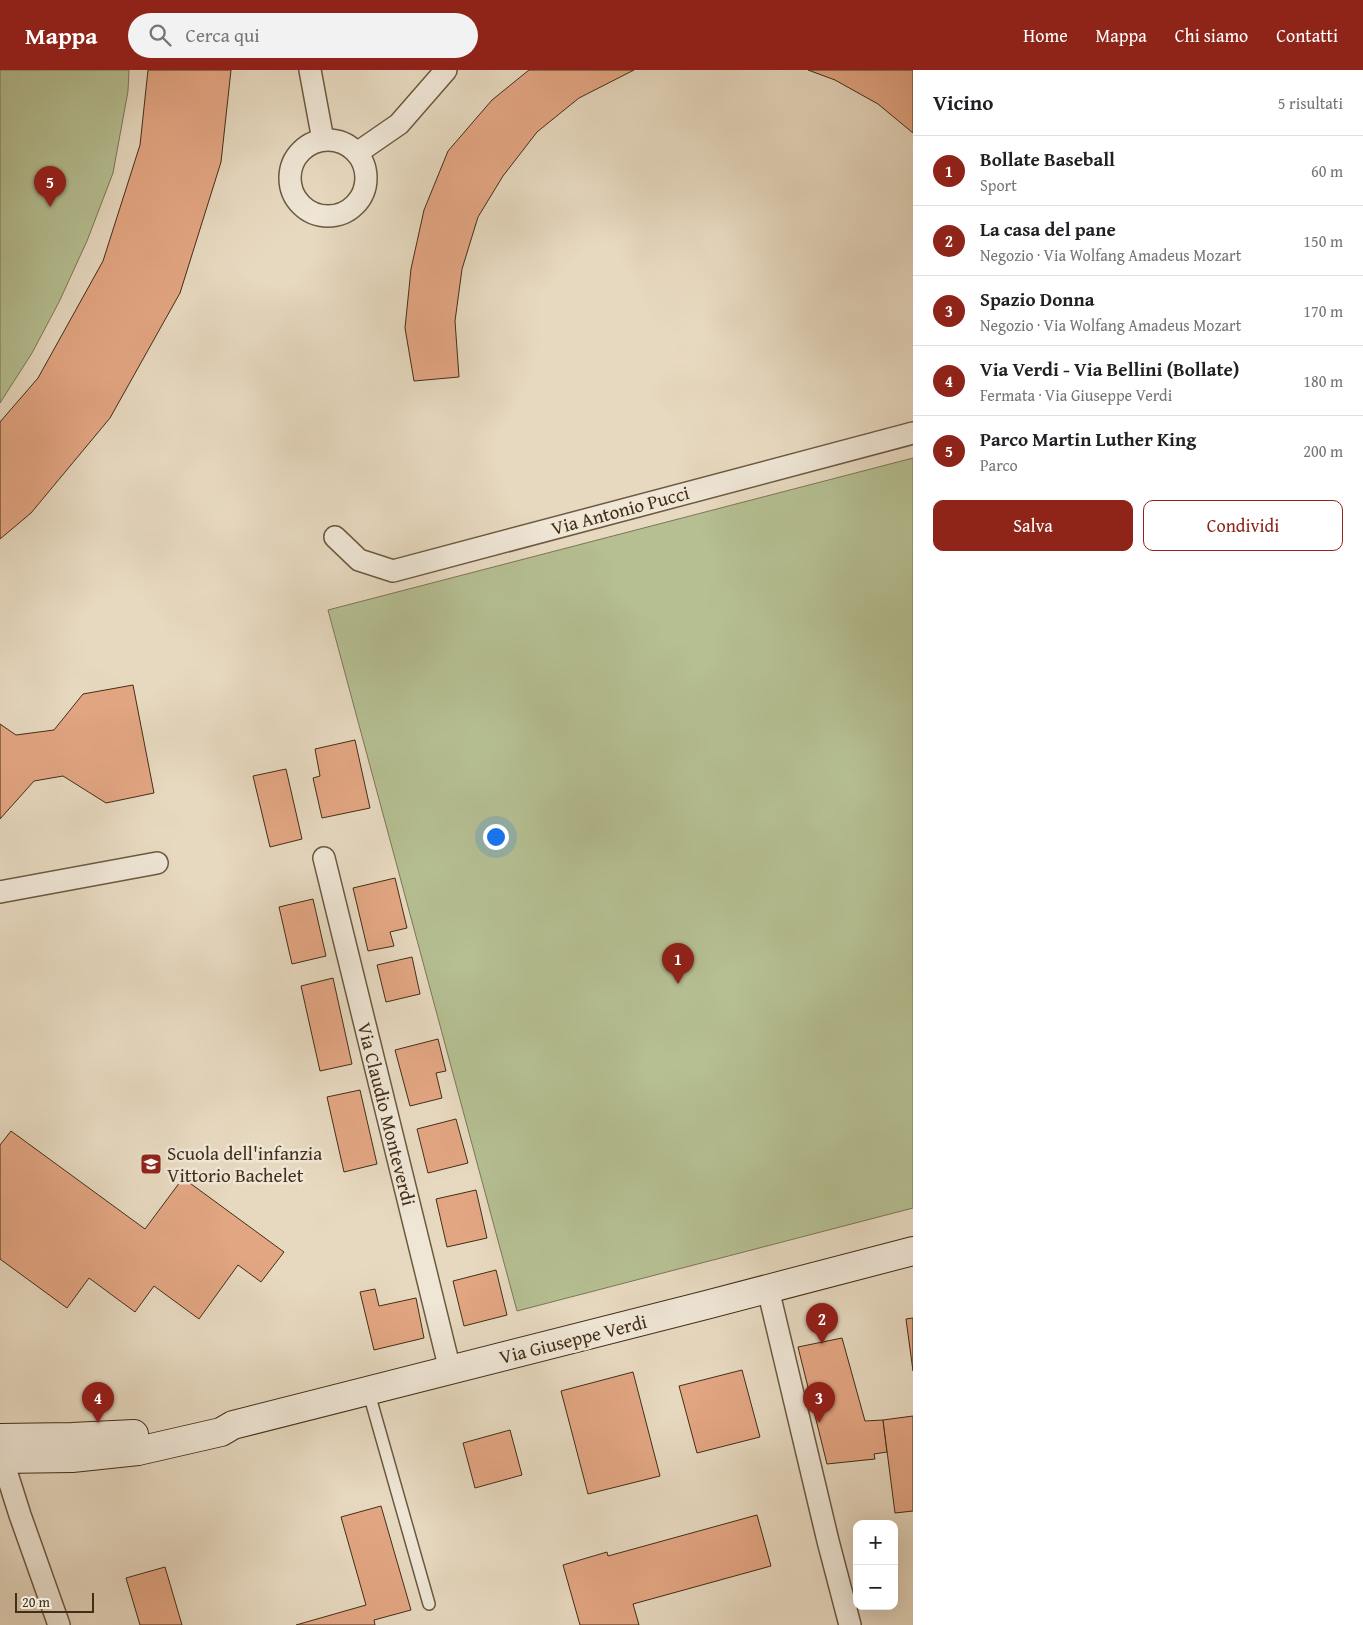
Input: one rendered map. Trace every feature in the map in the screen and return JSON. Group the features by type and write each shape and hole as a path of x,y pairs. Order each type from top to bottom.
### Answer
{"street":[{"path":"310,70 323,140"},
{"path":"366,175 399,124 446,70"},
{"path":"357,153 399,124"},
{"path":"323,140 338,141 346,144 357,153 363,162 366,187 355,205 345,213 332,216 312,213 302,206 293,193 290,180 292,164 300,152 309,145 323,140"},
{"name":"Via Antonio Pucci","path":"335,536 358,560 393,570 913,433"},
{"name":"Via Claudio Monteverdi","path":"324,858 450,1370"},
{"path":"0,892 157,863"},
{"name":"Via Giuseppe Verdi","path":"1,1452 72,1458 138,1451 222,1432 233,1425 913,1251"},
{"path":"768,1289 850,1625"},
{"path":"1,1452 60,1625"}],"lane":[{"path":"368,1390 429,1604"}],"green space":[{"path":"0,70 129,70 128,91 113,173 87,241 59,302 32,353 0,403"},
{"path":"913,458 913,1208 517,1311 328,610"}],"building":[{"path":"148,70 231,70 221,162 180,293 110,418 31,513 0,539 0,422 38,378 103,261 140,145"},
{"path":"529,70 634,70 579,98 537,132 503,176 478,217 462,269 455,321 459,377 414,381 405,328 411,269 424,210 448,151 492,100"},
{"path":"808,70 913,70 913,133 878,104 835,80"},
{"path":"133,685 154,793 106,803 63,776 34,781 0,819 0,724 16,735 54,730 83,694"},
{"path":"355,740 370,808 322,818 313,778 320,776 315,749"},
{"path":"286,769 302,839 270,847 253,776"},
{"path":"395,878 407,928 390,932 394,946 368,951 353,888"},
{"path":"313,899 326,956 292,964 279,907"},
{"path":"412,957 420,994 386,1002 377,965"},
{"path":"333,978 352,1064 320,1071 301,986"},
{"path":"438,1039 446,1071 436,1073 442,1098 410,1106 395,1050"},
{"path":"360,1090 377,1164 344,1172 327,1097"},
{"path":"456,1119 468,1163 428,1173 417,1129"},
{"path":"11,1131 145,1229 183,1178 284,1252 261,1282 238,1265 199,1319 154,1286 135,1312 89,1278 67,1308 0,1259 0,1145"},
{"path":"476,1190 487,1238 447,1247 436,1199"},
{"path":"496,1270 507,1315 464,1326 453,1281"},
{"path":"375,1289 379,1306 416,1298 424,1338 374,1350 360,1292"},
{"path":"913,1318 913,1371 906,1319"},
{"path":"842,1338 865,1421 883,1420 887,1452 874,1454 875,1459 827,1464 798,1347"},
{"path":"742,1370 760,1437 697,1453 679,1386"},
{"path":"633,1372 660,1476 588,1494 561,1391"},
{"path":"913,1416 913,1511 895,1513 883,1420"},
{"path":"510,1430 522,1475 475,1488 463,1443"},
{"path":"381,1506 411,1610 374,1620 375,1625 296,1625 366,1605 341,1517"},
{"path":"757,1515 771,1566 633,1604 639,1625 580,1625 563,1565 607,1552 608,1556"},
{"path":"165,1567 182,1625 140,1625 126,1578"}],"place":[{"name":"Parco Martin Luther King","path":"50,207"},
{"name":"Bollate Baseball","path":"678,984"},
{"name":"Scuola dell'infanzia Vittorio Bachelet","path":"151,1164"},
{"name":"La casa del pane","path":"822,1344"},
{"name":"Via Verdi - Via Bellini (Bollate)","path":"98,1423"},
{"name":"Spazio Donna","path":"819,1423"}]}
